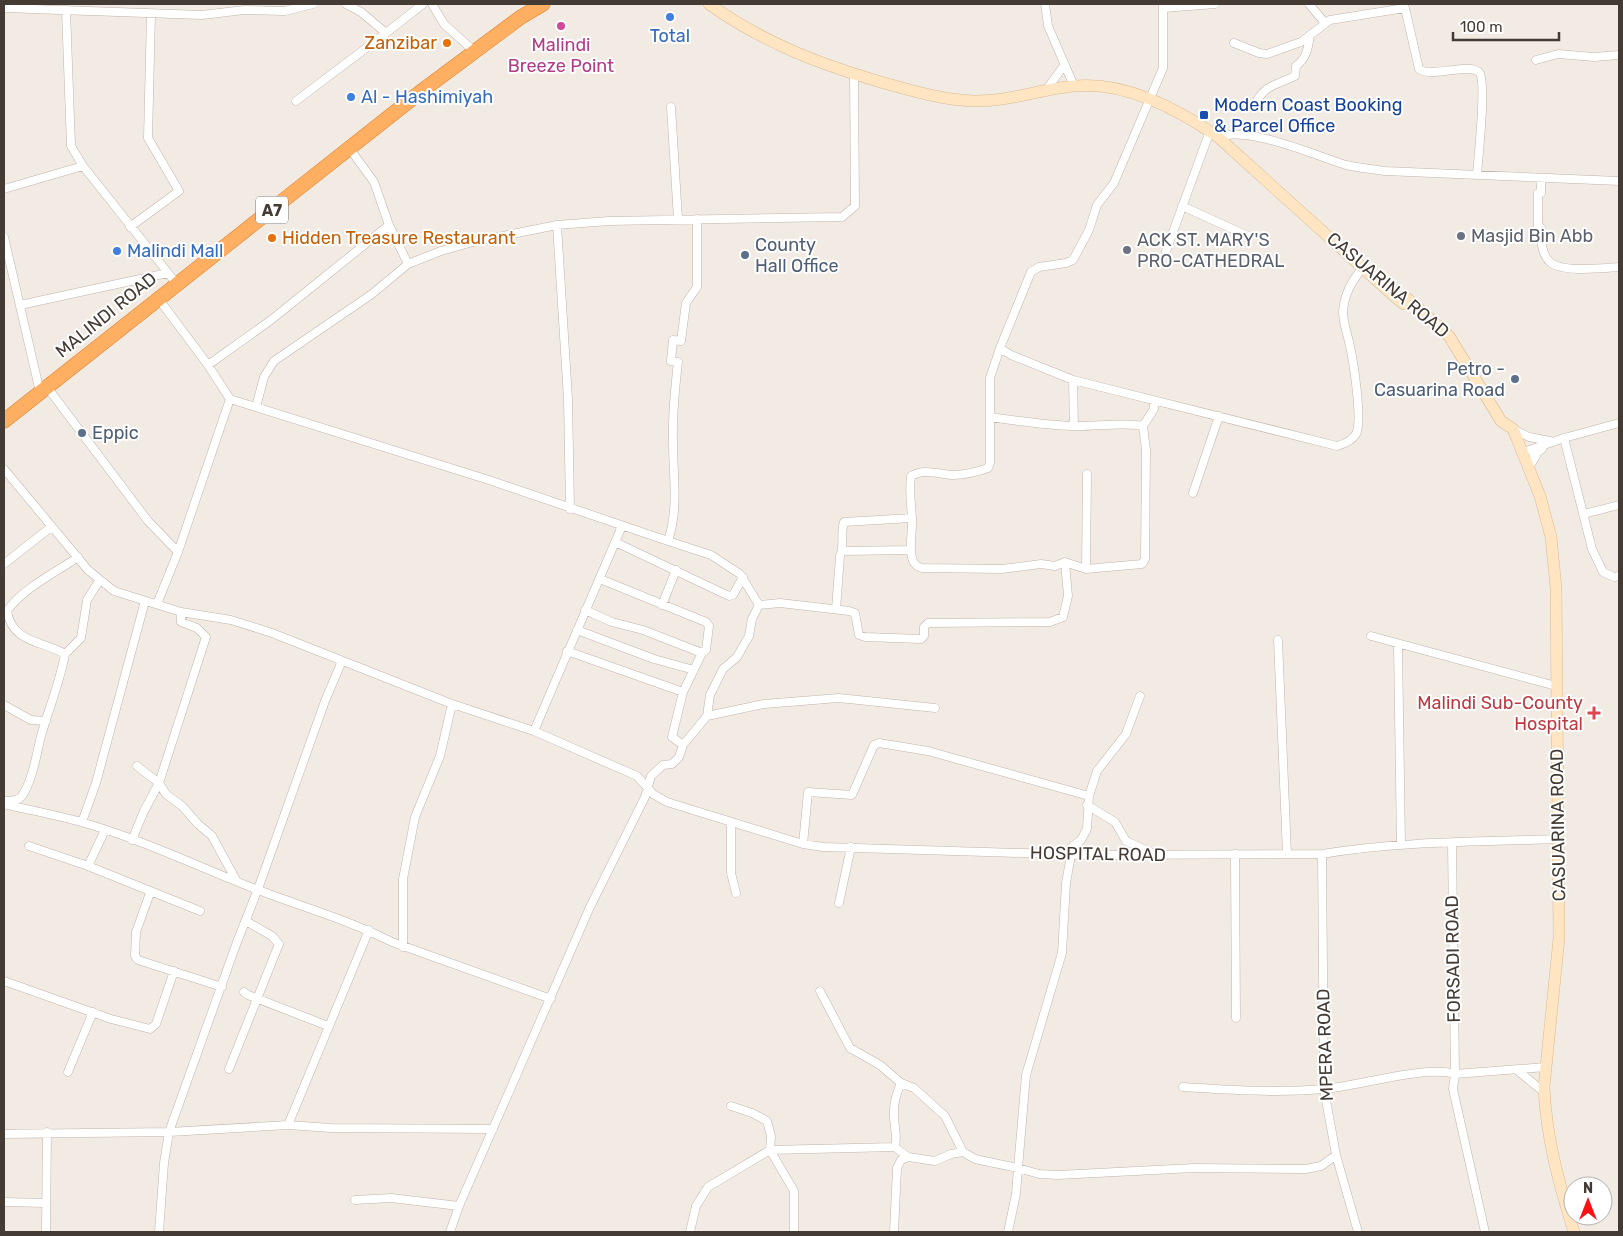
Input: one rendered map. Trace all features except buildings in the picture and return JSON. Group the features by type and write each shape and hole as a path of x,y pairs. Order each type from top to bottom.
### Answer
{"highway":[{"name":"MALINDI ROAD","path":"4,420 158,298 172,278 350,149 474,51 543,4"}],"street":[{"path":"4,8 66,10 77,7 151,14 202,15 225,8 285,11 313,4"},
{"path":"346,4 361,12 386,33"},
{"path":"357,4 361,12"},
{"path":"296,101 423,4"},
{"path":"432,4 444,24 474,51"},
{"name":"CASUARINA ROAD","path":"709,4 763,38 795,54 854,74 946,99 998,100 1086,85 1118,90 1150,100 1188,116 1214,134 1404,304 1408,300 1449,336 1501,421 1513,429 1522,447 1546,516 1553,559 1557,616 1559,938 1545,1093 1549,1138 1574,1232"},
{"path":"1045,4 1048,26 1070,87"},
{"path":"1154,400 1154,409 1143,426 1146,465 1144,561 1138,565 1086,569 1066,562 1055,566 1041,564 1002,569 922,568 915,564 911,550 912,518 909,502 911,476 928,472 953,475 988,468 990,463 991,374 1018,299 1034,269 1073,260 1089,230 1097,205 1114,183 1164,68 1163,6 1215,4"},
{"path":"1309,4 1325,24"},
{"path":"1234,43 1259,54 1267,54 1301,42 1330,20 1406,8 1419,69 1428,72 1466,69 1480,73 1482,107 1477,175"},
{"path":"20,305 172,278 82,166 72,146 69,132 66,10"},
{"path":"130,227 180,190 148,138 151,14"},
{"path":"1256,102 1261,93 1271,85 1295,76 1296,66 1308,52 1310,35"},
{"path":"1536,60 1558,54 1594,57 1619,55"},
{"path":"1064,67 1086,85"},
{"path":"1046,91 1064,67"},
{"path":"256,407 264,378 274,361 372,294 408,264 441,251 473,242 557,225 678,219 842,216 852,211 855,206 854,74"},
{"path":"671,107 678,219"},
{"path":"1166,251 1182,206 1214,134 1234,134 1266,139 1349,165 1376,170 1541,179 1619,181"},
{"path":"350,149 374,182 389,225 408,264"},
{"path":"4,189 82,166"},
{"path":"1541,179 1541,193 1538,193 1538,228 1541,228 1544,252 1549,262 1561,268 1619,267"},
{"path":"1182,206 1248,236"},
{"path":"668,541 673,526 676,499 672,441 678,362 671,361 673,340 680,341 686,303 697,287 697,219"},
{"path":"208,365 271,320 389,225"},
{"path":"557,225 568,390 570,509"},
{"path":"4,237 20,305 44,390 148,521 178,552"},
{"path":"1000,348 1011,355 1073,380 1330,446 1344,444 1352,439 1357,432 1358,424 1356,378 1349,342 1345,334 1343,313 1347,291 1363,267"},
{"path":"158,298 230,398 489,480 570,509 711,555 743,577 759,605"},
{"path":"1073,380 1074,426"},
{"path":"157,604 178,552 230,398"},
{"path":"1193,493 1219,416"},
{"path":"990,417 1034,424 1074,426 1131,424 1143,426"},
{"path":"1522,447 1619,423"},
{"path":"1513,429 1529,437 1556,440"},
{"path":"1529,467 1537,451 1556,440"},
{"path":"1556,440 1584,514 1592,549 1603,572 1614,577 1619,576"},
{"name":"HOSPITAL ROAD","path":"4,469 51,527 99,581 114,591 181,612 231,620 452,704 534,731 637,776 657,797 667,802 803,844 1071,855 1322,854 1354,848 1401,845 1558,839"},
{"path":"1086,569 1087,474"},
{"path":"1584,514 1619,505"},
{"path":"836,609 842,551 840,532 844,522 912,518"},
{"path":"534,731 622,526"},
{"path":"4,564 51,527"},
{"path":"615,542 730,596 734,595 743,577"},
{"path":"842,551 911,550"},
{"path":"64,654 40,646 23,637 8,620 7,611 12,604 26,593 78,557"},
{"path":"759,605 780,603 855,613 859,635 865,637 922,638 924,627 928,623 1050,622 1063,617 1068,596 1066,562"},
{"path":"662,605 676,570"},
{"path":"600,579 706,622 709,626 706,650 702,653 683,692 678,716 671,734 683,745"},
{"path":"4,803 18,799 22,795 33,770 46,721 59,683 64,654 82,638 87,600 99,581"},
{"path":"82,822 96,783 145,601"},
{"path":"450,1232 459,1206 590,907 619,853 649,789 651,776 663,765 672,764 678,757 683,745 707,716 710,695 723,669 737,657 749,636 752,619 759,605"},
{"path":"585,610 612,622 643,630 702,653"},
{"path":"132,840 144,811 159,784 206,637 197,628 181,622 181,612"},
{"path":"577,630 654,659 694,670"},
{"path":"1371,636 1387,639 1398,645 1556,686"},
{"path":"1278,640 1287,854"},
{"path":"1398,645 1401,845"},
{"path":"568,651 683,692"},
{"path":"159,1232 164,1163 170,1132 222,987 236,942 246,921 325,701 342,661"},
{"path":"1060,854 1081,840 1087,829 1089,820 1087,805 1097,771 1126,734 1140,696"},
{"path":"707,716 764,704 839,698 935,708"},
{"path":"403,946 403,879 415,817 440,756 452,704"},
{"path":"4,705 31,720 46,721"},
{"path":"803,844 808,792 852,795 874,745 879,743 928,751 1089,796"},
{"path":"138,766 212,836 236,880"},
{"path":"4,803 82,822 105,830 369,930 403,946 551,999"},
{"path":"1087,805 1115,822 1126,841 1154,855"},
{"path":"731,823 731,873 736,893"},
{"path":"88,866 105,830"},
{"name":"FORSADI ROAD","path":"1452,844 1456,1074 1453,1089 1485,1232"},
{"path":"29,846 88,866 150,893 200,911"},
{"path":"840,903 850,847"},
{"path":"1234,854 1236,1018"},
{"name":"MPERA ROAD","path":"1322,854 1324,1089 1336,1155 1358,1232"},
{"path":"1008,1232 1016,1194 1026,1075 1062,953 1066,883 1071,855"},
{"path":"150,893 136,932 135,956 138,960 222,987"},
{"path":"229,1069 278,944 272,936 246,921"},
{"path":"288,1125 369,930"},
{"path":"4,981 93,1012 150,1029 156,1024 174,971"},
{"path":"820,991 850,1048 880,1066 901,1083 914,1088 945,1116 964,1152 975,1159 1039,1174 1058,1175 1194,1168 1306,1169 1321,1166 1336,1155"},
{"path":"244,992 328,1026"},
{"path":"68,1072 93,1012"},
{"path":"1183,1087 1239,1090 1324,1089 1423,1073 1447,1072 1456,1074 1546,1067"},
{"path":"1517,1070 1545,1093"},
{"path":"895,1147 897,1135 894,1112 895,1097 901,1083"},
{"path":"731,1106 752,1113 767,1121 771,1136 770,1150 794,1191 794,1232"},
{"path":"4,1134 170,1132 288,1125 331,1128 493,1128"},
{"path":"46,1232 47,1132"},
{"path":"690,1232 696,1206 708,1187 770,1150 895,1147 908,1156 935,1161 951,1154 964,1152"},
{"path":"894,1232 896,1168 901,1160 908,1156"},
{"path":"355,1200 391,1198 459,1206"},
{"path":"4,1202 46,1203"}],"place":[{"name":"Total","path":"670,17"},
{"name":"Malindi Breeze Point","path":"561,26"},
{"name":"Zanzibar","path":"447,43"},
{"name":"Al - Hashimiyah","path":"351,97"},
{"name":"Modern Coast Booking & Parcel Office","path":"1204,115"},
{"name":"Masjid Bin Abb","path":"1461,236"},
{"name":"Hidden Treasure Restaurant","path":"272,238"},
{"name":"ACK ST. MARY'S PRO-CATHEDRAL","path":"1127,250"},
{"name":"Malindi Mall","path":"117,251"},
{"name":"County Hall Office","path":"745,255"},
{"name":"Petro - Casuarina Road","path":"1515,379"},
{"name":"Eppic","path":"82,433"},
{"name":"Malindi Sub-County Hospital","path":"1594,713"}]}
